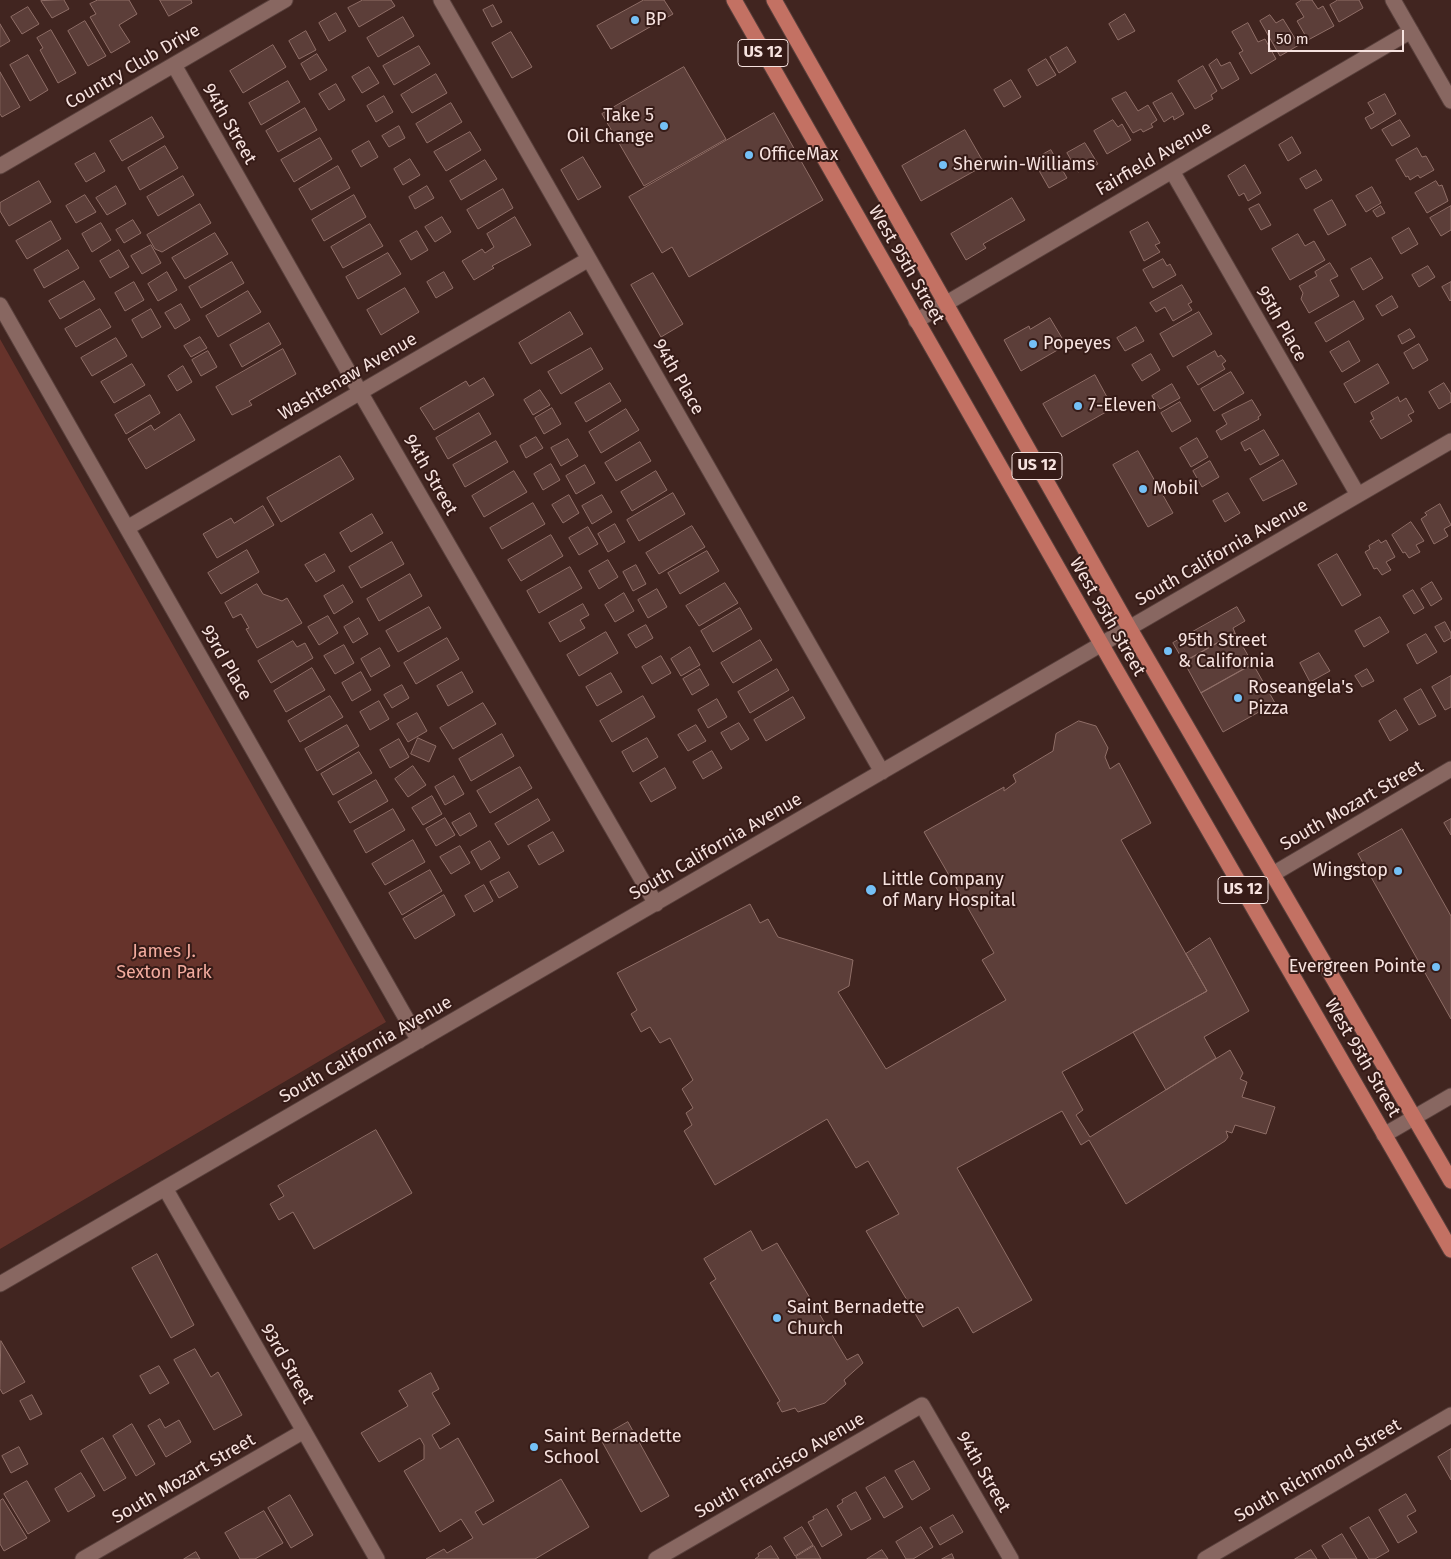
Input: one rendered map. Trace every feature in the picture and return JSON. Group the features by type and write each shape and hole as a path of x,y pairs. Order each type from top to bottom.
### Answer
{"main road":[{"name":"West 95th Street","path":"734,0 916,321 1451,1250"},
{"name":"West 95th Street","path":"774,0 1130,629 1451,1181"}],"street":[{"name":"Country Club Drive","path":"0,166 285,0"},
{"name":"94th Place","path":"441,0 882,772"},
{"path":"1393,0 1451,101"},
{"name":"Fairfield Avenue","path":"916,321 1412,31"},
{"name":"94th Street","path":"174,64 360,392 656,904"},
{"name":"95th Place","path":"1172,171 1358,495"},
{"name":"Washtenaw Avenue","path":"127,528 589,259"},
{"name":"93rd Place","path":"0,305 420,1040"},
{"name":"South California Avenue","path":"0,1284 1451,441"},
{"name":"South Mozart Street","path":"1273,874 1451,769"},
{"path":"1384,1135 1451,1096"},
{"name":"93rd Street","path":"165,1188 377,1559"},
{"name":"94th Street","path":"922,1404 1011,1559"},
{"name":"South Francisco Avenue","path":"656,1559 922,1404"},
{"name":"South Richmond Street","path":"1205,1559 1451,1415"},
{"name":"South Mozart Street","path":"83,1559 304,1431"}],"green space":[{"name":"James J. Sexton Park","path":"0,339 386,1022 0,1249"}],"building":[{"path":"64,0 69,9 52,18 41,1"},
{"path":"98,0 129,0 137,14 119,25 130,42 111,53 90,17 96,14 90,4"},
{"path":"160,0 191,0 192,3 169,16"},
{"path":"363,0 391,0 395,6 359,27 348,8"},
{"name":"BP","path":"644,0 664,0 673,14 611,49 597,26"},
{"path":"1302,0 1312,0 1318,9 1323,6 1334,26 1308,40 1297,21 1304,17 1296,4"},
{"path":"1338,0 1359,0 1363,8 1339,22 1330,5"},
{"path":"493,5 502,22 492,27 483,10"},
{"path":"28,7 39,24 22,34 11,17"},
{"path":"336,13 346,31 329,41 319,23"},
{"path":"1125,14 1135,31 1118,40 1109,24"},
{"path":"1270,15 1276,23 1283,19 1299,45 1280,56 1260,21"},
{"path":"403,17 414,36 378,57 367,38"},
{"path":"85,21 106,56 88,66 68,31"},
{"path":"1248,23 1258,42 1265,39 1276,59 1251,74 1239,53 1243,51 1232,32"},
{"path":"0,24 10,41 0,47"},
{"path":"51,30 76,73 58,83 40,50 43,48 37,38"},
{"path":"306,31 316,50 299,59 289,41"},
{"path":"511,32 532,67 512,78 492,43"},
{"path":"273,45 286,67 243,93 230,71"},
{"path":"419,46 430,64 394,85 383,66"},
{"path":"1067,47 1076,62 1059,73 1050,57"},
{"path":"317,54 327,70 310,80 301,64"},
{"path":"28,55 48,90 30,101 10,65"},
{"path":"1046,59 1056,75 1037,86 1028,70"},
{"path":"1217,59 1221,66 1230,62 1239,79 1222,89 1209,65"},
{"path":"1203,66 1217,91 1211,95 1213,99 1195,109 1178,81"},
{"path":"369,67 379,83 362,93 352,77"},
{"name":"Take 5 Oil Change","path":"684,67 726,139 644,186 602,114"},
{"path":"0,72 20,107 2,117 0,114"},
{"path":"436,74 447,93 412,113 401,95"},
{"path":"1011,80 1021,97 1004,107 994,90"},
{"path":"288,81 300,102 261,125 249,103"},
{"path":"336,84 345,100 329,110 319,94"},
{"path":"1126,92 1138,111 1148,105 1157,120 1151,124 1153,127 1143,132 1141,129 1133,133 1112,99"},
{"path":"1172,93 1184,114 1174,120 1173,116 1164,122 1153,103"},
{"path":"1385,94 1396,114 1371,129 1365,118 1374,113 1368,103"},
{"path":"384,96 393,112 376,122 367,106"},
{"path":"451,103 462,122 427,143 416,124"},
{"path":"305,108 317,130 278,152 266,131"},
{"name":"OfficeMax","path":"774,113 823,200 689,277 672,247 662,253 629,197"},
{"path":"152,117 164,137 122,161 110,141"},
{"path":"1113,120 1118,127 1122,124 1131,140 1107,154 1094,131"},
{"path":"1400,120 1410,136 1392,146 1382,130"},
{"path":"399,126 405,138 389,147 382,136"},
{"name":"Sherwin-Williams","path":"965,130 985,165 921,201 902,166"},
{"path":"470,132 481,150 446,171 434,152"},
{"path":"1292,137 1301,153 1288,161 1279,145"},
{"path":"320,138 332,159 294,182 281,160"},
{"path":"369,141 378,157 361,167 352,151"},
{"path":"1085,143 1098,164 1087,170 1086,167 1078,172 1067,153"},
{"path":"165,146 178,168 140,190 128,168"},
{"path":"1417,148 1422,157 1426,156 1434,170 1420,178 1418,175 1410,180 1408,176 1406,177 1396,160"},
{"path":"1051,150 1067,178 1049,188 1033,160"},
{"path":"95,153 105,171 86,182 75,164"},
{"path":"583,157 601,187 578,200 561,170"},
{"path":"410,159 420,175 403,185 394,169"},
{"path":"485,160 497,179 461,200 450,181"},
{"path":"1245,165 1261,193 1248,201 1244,193 1239,196 1228,176"},
{"path":"338,166 350,188 311,210 299,189"},
{"path":"1316,170 1322,180 1306,189 1300,179"},
{"path":"183,176 194,195 158,216 147,197"},
{"path":"39,181 51,202 9,226 0,211 0,203"},
{"path":"1436,181 1439,186 1442,185 1448,201 1427,213 1415,193"},
{"path":"116,186 126,204 107,215 96,198"},
{"path":"427,186 434,198 415,209 409,197"},
{"path":"1372,187 1381,203 1366,212 1356,196"},
{"path":"503,189 513,208 478,229 467,210"},
{"path":"85,195 96,212 76,223 66,206"},
{"path":"354,195 366,217 324,241 312,220"},
{"path":"1012,198 1025,220 983,244 986,248 966,260 951,234"},
{"path":"1332,200 1346,225 1328,235 1314,210"},
{"path":"200,204 211,223 162,252 155,249 147,235"},
{"path":"1259,204 1271,225 1261,230 1249,209"},
{"path":"1381,206 1385,213 1377,217 1373,211"},
{"path":"1451,206 1451,230 1441,236 1430,218"},
{"path":"442,217 451,232 435,242 425,227"},
{"path":"515,217 531,245 492,266 494,268 474,280 462,261 482,249 485,253 494,247 487,234"},
{"path":"133,220 141,233 124,243 116,230"},
{"path":"51,221 61,239 27,259 16,241"},
{"path":"1148,222 1160,243 1155,245 1160,252 1144,261 1130,232"},
{"path":"101,223 111,240 92,252 82,234"},
{"path":"370,224 383,246 343,268 331,247"},
{"path":"1409,228 1418,244 1401,254 1392,238"},
{"path":"417,231 428,250 411,260 400,241"},
{"path":"215,233 228,254 185,279 172,258"},
{"path":"1298,234 1305,246 1314,241 1325,260 1290,280 1272,249"},
{"path":"151,245 161,263 142,274 131,256"},
{"path":"68,250 79,268 44,288 34,270"},
{"path":"119,250 129,267 110,278 100,261"},
{"path":"388,253 401,274 358,299 346,277"},
{"path":"1371,258 1383,278 1363,290 1351,269"},
{"path":"1163,259 1167,266 1170,264 1176,275 1153,288 1143,270"},
{"path":"232,262 244,283 201,308 189,287"},
{"path":"1330,263 1338,276 1330,280 1339,296 1309,313 1301,299 1303,293 1299,286 1317,276 1315,272"},
{"path":"1428,266 1435,277 1419,287 1412,275"},
{"path":"167,272 177,290 158,301 148,284"},
{"path":"444,272 453,288 436,298 427,282"},
{"path":"653,273 683,324 661,337 631,285"},
{"path":"84,281 95,299 60,319 49,301"},
{"path":"134,282 144,300 125,311 115,293"},
{"path":"1451,282 1451,300 1450,301 1442,287"},
{"path":"1182,285 1192,302 1188,304 1192,310 1173,321 1165,307 1156,312 1150,303"},
{"path":"405,288 419,312 381,335 367,310"},
{"path":"248,291 261,312 218,337 206,316"},
{"path":"1392,296 1398,307 1382,316 1376,306"},
{"path":"1354,301 1364,319 1326,342 1315,323"},
{"path":"181,304 190,320 175,329 165,313"},
{"path":"100,309 111,327 76,347 65,329"},
{"path":"151,309 161,327 142,338 132,320"},
{"path":"570,312 583,334 531,364 519,343"},
{"path":"1199,312 1212,334 1173,357 1160,334"},
{"name":"Popeyes","path":"1050,318 1062,338 1058,341 1061,348 1021,371 1004,340 1029,326 1030,329"},
{"path":"269,323 281,344 242,367 230,345"},
{"path":"1136,327 1144,341 1125,351 1117,338"},
{"path":"1410,329 1415,337 1402,344 1398,336"},
{"path":"200,337 207,348 191,357 184,346"},
{"path":"116,338 127,356 92,376 81,358"},
{"path":"1349,341 1360,361 1342,372 1330,352"},
{"path":"1419,344 1428,360 1413,369 1404,353"},
{"path":"591,348 603,369 561,394 548,372"},
{"path":"283,349 296,374 249,401 252,405 232,415 216,387"},
{"path":"208,351 217,367 201,376 192,360"},
{"path":"1215,351 1218,357 1221,355 1226,361 1222,364 1225,369 1198,385 1187,367"},
{"path":"1151,354 1160,370 1142,381 1132,365"},
{"path":"132,364 145,385 114,403 101,382"},
{"path":"1378,364 1389,383 1355,403 1344,384"},
{"path":"183,366 192,382 177,391 168,376"},
{"path":"1231,372 1244,393 1214,411 1201,389"},
{"name":"7-Eleven","path":"1095,375 1113,408 1062,437 1043,404"},
{"path":"484,378 494,395 434,430 420,408 466,381 469,386"},
{"path":"610,383 621,401 586,422 575,403"},
{"path":"1444,383 1451,394 1451,402 1439,409 1429,392"},
{"path":"1172,384 1180,398 1160,409 1152,396"},
{"path":"540,390 550,405 533,415 524,400"},
{"path":"150,395 160,413 126,434 115,415"},
{"path":"1398,397 1400,402 1406,398 1414,412 1408,415 1412,421 1381,439 1370,421 1374,419 1371,413"},
{"path":"1252,400 1261,415 1258,417 1259,419 1221,440 1216,431 1227,424 1222,415"},
{"path":"1180,402 1191,421 1172,432 1161,413"},
{"path":"552,408 561,424 544,434 535,418"},
{"path":"626,409 639,430 601,453 589,432"},
{"path":"479,413 491,434 448,459 436,438"},
{"path":"180,414 195,440 146,469 128,439 151,425 154,430"},
{"path":"1264,430 1279,455 1260,465 1250,448 1245,451 1241,443"},
{"path":"536,437 543,448 526,458 520,446"},
{"path":"1197,438 1208,457 1191,467 1180,448"},
{"path":"568,439 578,456 561,466 551,448"},
{"path":"496,441 508,462 465,487 453,465"},
{"path":"640,442 651,461 616,481 605,463"},
{"name":"Mobil","path":"1138,451 1173,513 1148,527 1113,465"},
{"path":"340,456 354,479 281,522 267,498"},
{"path":"1283,460 1297,484 1263,501 1250,479"},
{"path":"1210,461 1219,477 1202,487 1193,471"},
{"path":"551,464 560,480 543,490 534,474"},
{"path":"585,465 595,483 576,494 566,476"},
{"path":"514,471 527,492 484,517 472,496"},
{"path":"656,471 667,490 632,511 621,492"},
{"path":"673,493 685,514 639,541 627,520"},
{"path":"1228,493 1240,513 1225,522 1213,501"},
{"path":"569,495 579,513 563,523 552,505"},
{"path":"602,495 612,512 592,524 582,506"},
{"path":"533,503 545,524 502,549 490,528"},
{"path":"1440,504 1451,525 1444,529 1448,536 1434,544 1421,519 1427,515 1425,513"},
{"path":"263,506 274,525 217,558 203,534 231,518 234,523"},
{"path":"372,514 383,533 351,552 340,533"},
{"path":"1411,522 1424,541 1416,545 1420,552 1409,558 1405,552 1403,553 1392,535"},
{"path":"615,524 625,542 608,552 598,534"},
{"path":"692,526 705,547 659,574 646,553"},
{"path":"588,527 598,544 579,555 569,538"},
{"path":"551,535 563,556 521,581 508,560"},
{"path":"1379,540 1381,543 1386,540 1395,557 1386,562 1391,570 1382,575 1377,568 1374,569 1365,552 1370,549 1369,546"},
{"path":"392,542 404,564 361,588 349,567"},
{"path":"247,550 259,572 221,594 208,573"},
{"path":"707,551 719,571 680,594 668,573"},
{"path":"325,554 335,571 316,582 305,565"},
{"path":"1337,554 1361,595 1342,606 1318,565"},
{"path":"608,560 618,577 599,589 589,571"},
{"path":"636,565 646,584 633,591 623,572"},
{"path":"570,567 582,588 539,613 527,591"},
{"path":"410,574 422,596 379,621 367,599"},
{"path":"1432,582 1442,599 1431,606 1421,589"},
{"path":"725,583 738,603 699,626 686,606"},
{"path":"257,584 263,594 282,601 287,598 302,623 257,648 246,629 249,628 241,614 233,618 225,603"},
{"path":"343,585 353,602 334,614 324,596"},
{"path":"657,589 667,607 648,618 638,600"},
{"path":"1413,590 1424,608 1414,614 1403,596"},
{"path":"624,593 634,611 615,622 605,605"},
{"path":"583,604 589,615 580,620 585,628 560,642 549,623"},
{"path":"429,607 441,628 398,652 386,631"},
{"path":"1237,607 1245,621 1233,628 1235,633 1184,662 1173,643"},
{"path":"740,608 752,629 713,652 701,631"},
{"path":"328,616 338,633 319,645 308,627"},
{"path":"1380,617 1389,632 1364,647 1355,631"},
{"path":"359,618 368,634 353,643 344,627"},
{"path":"1445,622 1451,633 1451,638 1444,642 1435,627"},
{"path":"646,625 653,638 636,648 628,635"},
{"path":"606,632 618,653 579,676 567,655"},
{"path":"1235,633 1253,664 1201,693 1184,662"},
{"path":"1426,634 1437,652 1417,664 1407,645"},
{"path":"447,638 459,659 416,684 404,663"},
{"path":"760,640 772,660 733,683 721,663"},
{"path":"293,641 297,647 305,643 313,658 271,683 258,661"},
{"path":"344,645 354,663 335,674 324,656"},
{"path":"690,647 700,665 681,676 671,659"},
{"path":"380,648 390,666 371,677 361,659"},
{"path":"1319,653 1330,671 1310,682 1300,663"},
{"path":"661,656 671,673 652,684 642,667"},
{"name":"Roseangela's Pizza","path":"1253,664 1275,703 1223,732 1201,693"},
{"path":"312,668 325,690 286,712 274,691"},
{"path":"700,669 709,685 692,695 683,679"},
{"path":"777,669 789,690 750,713 738,692"},
{"path":"1367,669 1374,681 1362,687 1355,676"},
{"path":"361,672 371,690 352,701 342,683"},
{"path":"462,672 473,692 448,706 437,686"},
{"path":"611,673 622,692 597,706 586,687"},
{"path":"1451,676 1451,707 1445,710 1432,687"},
{"path":"402,685 409,698 392,708 384,695"},
{"path":"1421,689 1436,716 1419,725 1404,699"},
{"path":"330,696 343,717 300,742 288,721"},
{"path":"643,696 655,717 612,742 600,721"},
{"path":"793,697 805,718 766,741 754,720"},
{"path":"717,699 727,717 708,728 698,710"},
{"path":"379,701 389,719 370,730 360,712"},
{"path":"483,703 496,724 453,749 440,728"},
{"path":"1396,710 1408,730 1390,741 1379,721"},
{"path":"417,713 427,731 408,742 397,724"},
{"path":"1079,721 1096,726 1108,748 1105,757 1110,769 1119,763 1151,823 1121,840 1207,991 1062,1072 1083,1110 1076,1115 1090,1137 1230,1050 1243,1073 1240,1079 1247,1082 1242,1097 1275,1107 1266,1134 1235,1125 1232,1133 1226,1131 1228,1137 1225,1141 1126,1204 1089,1140 1081,1145 1062,1111 957,1168 1032,1300 973,1333 958,1307 923,1327 866,1231 899,1214 868,1161 856,1168 827,1119 715,1185 684,1131 692,1125 686,1113 693,1108 682,1089 693,1080 670,1038 660,1043 650,1027 641,1032 631,1014 637,1010 617,973 750,904 760,923 768,919 778,937 853,960 849,986 838,992 886,1069 1006,1000 982,960 994,953 924,832 1004,787 1004,791 1016,782 1013,775 1053,751 1056,734"},
{"path":"739,723 749,739 731,750 721,733"},
{"path":"347,725 359,746 317,771 305,749"},
{"path":"696,725 706,741 688,751 678,735"},
{"path":"502,734 514,756 471,781 459,759"},
{"path":"418,738 436,746 429,762 411,754"},
{"path":"647,738 658,757 633,772 622,752"},
{"path":"399,739 409,757 390,768 380,750"},
{"path":"712,751 722,768 703,779 693,762"},
{"path":"359,752 372,773 333,795 321,774"},
{"path":"413,766 426,785 408,797 395,779"},
{"path":"520,767 532,788 490,813 477,791"},
{"path":"665,768 676,788 651,802 640,783"},
{"path":"454,776 464,794 445,805 435,787"},
{"path":"376,780 388,801 350,823 338,802"},
{"path":"432,796 442,814 423,825 412,808"},
{"path":"538,799 550,820 508,845 495,824"},
{"path":"393,809 405,830 366,853 354,831"},
{"path":"470,813 477,826 460,836 452,823"},
{"path":"445,818 455,835 436,846 426,829"},
{"path":"1451,819 1451,835 1444,823"},
{"name":"Evergreen Pointe","path":"1402,829 1451,916 1451,1019 1358,854"},
{"path":"553,832 564,851 539,865 528,846"},
{"path":"413,840 425,862 385,885 372,864"},
{"path":"490,841 500,858 481,870 471,852"},
{"path":"460,846 470,863 451,874 440,857"},
{"path":"430,870 442,891 402,915 389,893"},
{"path":"509,872 518,887 499,898 490,882"},
{"path":"484,885 493,901 474,912 465,896"},
{"path":"444,895 455,915 415,939 403,919"},
{"path":"1210,938 1249,1011 1204,1037 1216,1058 1166,1090 1133,1032 1207,991 1186,954"},
{"path":"376,1130 412,1193 314,1249 293,1212 279,1220 270,1204 284,1196 278,1186"},
{"name":"Saint Bernadette Church","path":"751,1231 762,1251 777,1243 847,1360 858,1354 863,1363 844,1380 846,1384 825,1403 798,1412 795,1408 782,1412 777,1403 780,1401 710,1283 716,1279 704,1259"},
{"path":"157,1254 194,1325 171,1338 132,1268"},
{"path":"1,1341 25,1382 3,1394 0,1389"},
{"path":"195,1349 211,1377 218,1372 242,1415 214,1430 174,1360"},
{"path":"159,1366 169,1383 150,1394 140,1376"},
{"path":"431,1373 439,1389 432,1393 450,1424 432,1435 440,1449 458,1438 494,1501 475,1512 483,1525 561,1479 589,1527 535,1559 426,1559 444,1549 447,1553 473,1538 461,1519 440,1532 404,1471 424,1459 424,1445 420,1438 379,1462 361,1433 408,1406 399,1391"},
{"path":"32,1395 42,1414 30,1420 20,1401"},
{"path":"160,1419 165,1428 179,1420 191,1442 166,1457 148,1426"},
{"path":"628,1422 669,1496 641,1512 600,1438"},
{"path":"132,1424 155,1464 136,1476 113,1436"},
{"path":"103,1438 126,1478 104,1491 81,1451"},
{"path":"19,1447 28,1464 11,1473 2,1456"},
{"path":"1451,1449 1451,1480 1438,1457"},
{"path":"914,1461 930,1489 912,1500 895,1471"},
{"path":"81,1473 95,1496 68,1512 55,1489"},
{"path":"885,1477 903,1507 884,1518 866,1488"},
{"path":"27,1481 50,1521 28,1534 4,1494"},
{"path":"856,1492 871,1519 851,1530 837,1506 843,1502 842,1500"},
{"path":"1406,1494 1416,1511 1407,1516 1417,1532 1398,1543 1379,1510"},
{"path":"290,1495 313,1535 291,1548 268,1508"},
{"path":"3,1499 27,1538 4,1551 0,1544 0,1501"},
{"path":"827,1509 842,1535 822,1547 808,1522"},
{"path":"264,1511 283,1543 255,1559 240,1559 225,1533"},
{"path":"953,1515 963,1532 940,1545 930,1528"},
{"path":"1369,1517 1389,1551 1375,1559 1369,1559 1350,1528"},
{"path":"802,1527 813,1545 795,1556 784,1538"},
{"path":"921,1527 933,1547 913,1559 906,1559 896,1542"},
{"path":"1342,1534 1357,1559 1330,1559 1322,1546"},
{"path":"771,1546 779,1559 755,1559 759,1556 758,1554"},
{"path":"814,1546 821,1559 797,1559 796,1557"},
{"path":"882,1550 888,1559 867,1559"},
{"path":"1311,1550 1317,1559 1295,1559"},
{"path":"196,1552 200,1559 184,1559"},
{"path":"952,1554 954,1559 942,1559"}],"place":[{"name":"BP","path":"635,20"},
{"name":"Take 5 Oil Change","path":"664,126"},
{"name":"OfficeMax","path":"749,155"},
{"name":"Sherwin-Williams","path":"943,165"},
{"name":"Popeyes","path":"1033,344"},
{"name":"7-Eleven","path":"1078,406"},
{"name":"Mobil","path":"1143,489"},
{"name":"95th Street & California","path":"1168,651"},
{"name":"Roseangela's Pizza","path":"1238,698"},
{"name":"Wingstop","path":"1398,871"},
{"name":"Little Company of Mary Hospital","path":"871,890"},
{"name":"Evergreen Pointe","path":"1436,967"},
{"name":"Saint Bernadette Church","path":"777,1318"},
{"name":"Saint Bernadette School","path":"534,1447"}]}
